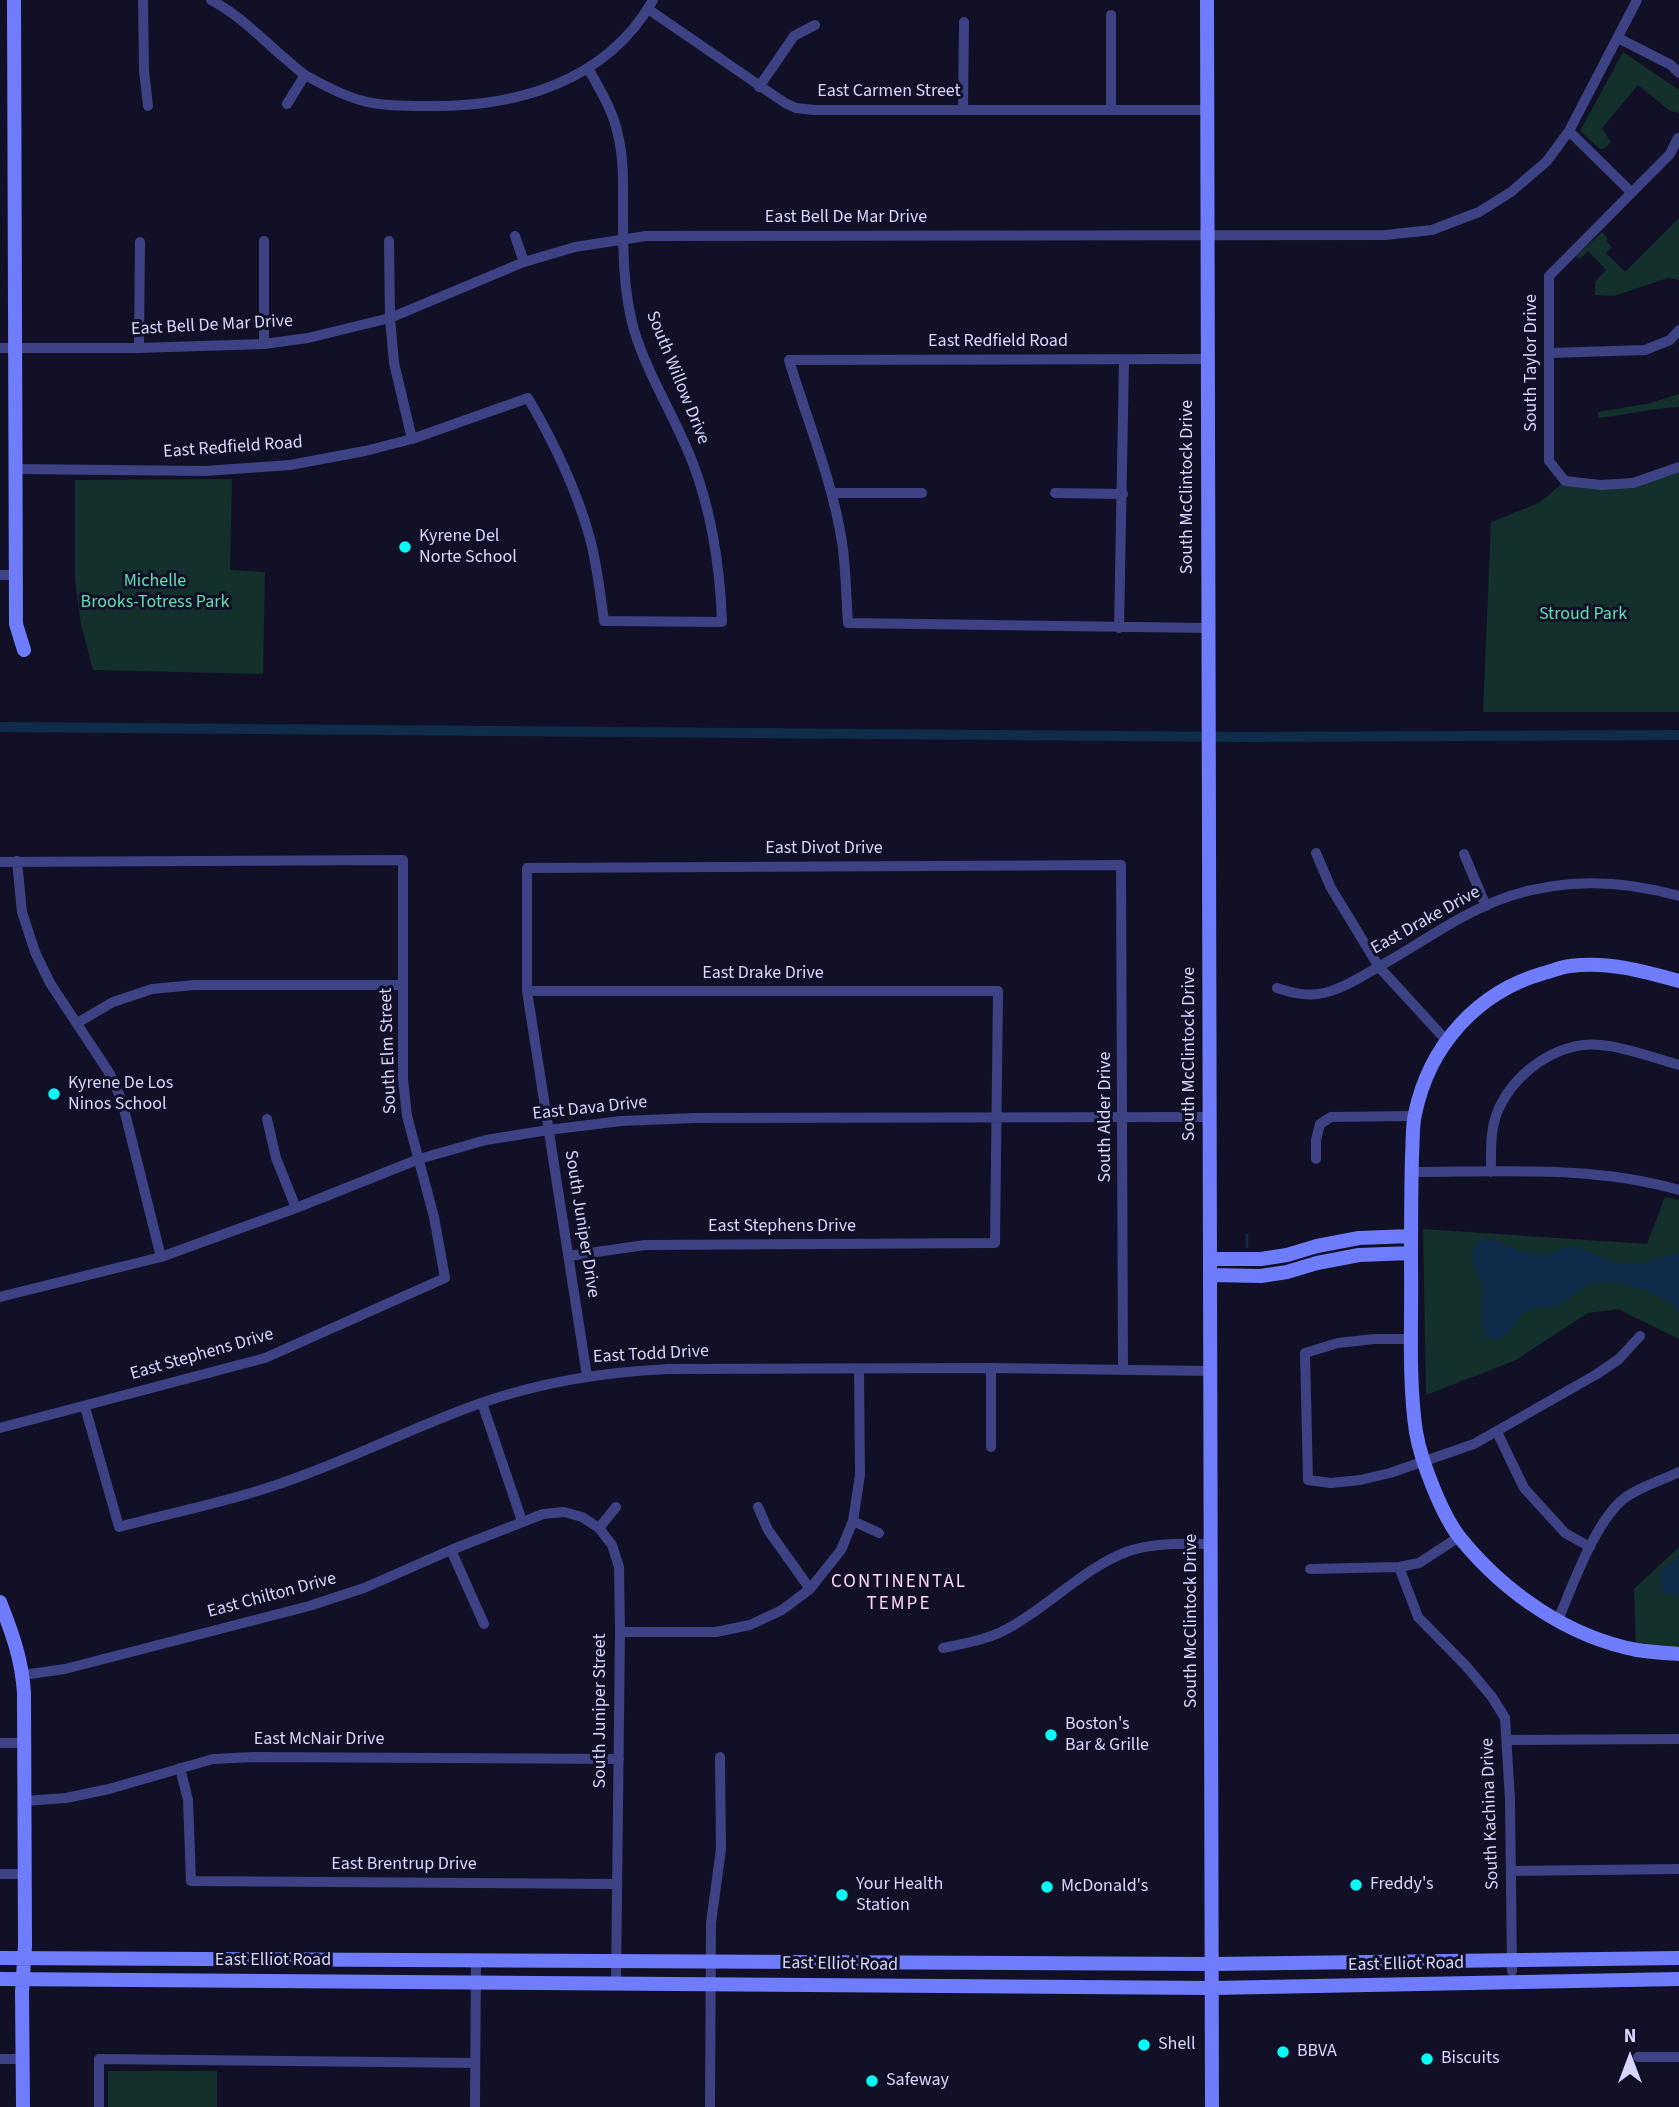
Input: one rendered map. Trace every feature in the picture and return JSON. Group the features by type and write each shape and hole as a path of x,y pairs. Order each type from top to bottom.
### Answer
{"main road":[{"path":"14,0 7,348 16,469 16,624 24,650"},
{"name":"South McClintock Drive","path":"1207,0 1212,2107"},
{"path":"1679,981 1635,968 1569,966 1528,978 1497,993 1470,1013 1446,1040 1423,1085 1414,1116 1411,1236 1416,1433 1439,1499 1459,1537 1519,1597 1558,1620 1593,1637 1636,1650 1679,1654"},
{"path":"1210,1259 1261,1259 1359,1238 1411,1236"},
{"path":"1210,1275 1261,1276 1359,1255 1411,1253"},
{"path":"0,1602 15,1638 23,1675 23,2107"},
{"name":"East Elliot Road","path":"0,1958 1512,1966 1679,1958"},
{"path":"914,1963 929,1986"},
{"name":"East Elliot Road","path":"0,1979 1212,1988 1679,1979"}],"street":[{"path":"143,0 144,71 148,106"},
{"name":"East Carmen Street","path":"211,0 230,10 304,75 362,101 411,106 474,106 546,90 588,68 612,50 632,30 651,4 758,87 796,108 1207,110"},
{"name":"East Bell De Mar Drive","path":"7,348 264,344 308,338 390,318 524,262 575,247 622,239 660,236 1385,235 1432,230 1479,212 1511,192 1547,161 1569,131 1637,0"},
{"path":"1111,15 1111,110"},
{"path":"963,110 964,22"},
{"path":"758,87 794,36 815,25"},
{"path":"1618,38 1671,65 1679,73"},
{"name":"South Willow Drive","path":"588,68 612,111 619,137 625,281 634,330 692,462 710,520 721,578 722,622 604,621"},
{"path":"287,104 304,75"},
{"path":"1569,131 1631,192"},
{"name":"South Taylor Drive","path":"1678,138 1670,154 1549,276 1549,461 1564,481 1601,485 1633,483 1679,467"},
{"path":"515,236 524,262"},
{"path":"264,241 264,344"},
{"path":"388,241 394,363 412,439"},
{"path":"139,348 140,242"},
{"path":"1549,352 1645,350 1670,340 1679,330"},
{"name":"East Redfield Road","path":"832,492 819,445 789,360 1207,359"},
{"path":"1119,628 1124,360"},
{"name":"East Redfield Road","path":"16,469 205,471 290,465 412,439 527,398 540,418 590,536 604,621"},
{"path":"922,492 832,492 842,543 848,623 1208,628"},
{"path":"1055,492 1123,494"},
{"path":"0,575 16,575"},
{"path":"1316,853 1331,888 1379,967 1446,1040"},
{"path":"1464,854 1486,906"},
{"name":"South Elm Street","path":"17,862 402,860 403,1079 407,1116 434,1217 445,1278"},
{"path":"0,862 17,862 22,912 34,952 50,983 110,1074 122,1101 161,1257"},
{"name":"East Divot Drive","path":"527,868 1121,865"},
{"name":"South Alder Drive","path":"1121,865 1123,1369"},
{"name":"South Juniper Drive","path":"527,868 527,992 587,1376"},
{"name":"East Drake Drive","path":"1277,988 1299,995 1324,993 1379,967 1464,917 1527,891 1571,883 1632,885 1679,895"},
{"path":"77,1023 113,1002 152,989 194,985 403,985"},
{"name":"East Drake Drive","path":"527,992 998,991 998,1119"},
{"path":"1491,1172 1491,1140 1497,1113 1511,1087 1532,1066 1557,1052 1584,1045 1614,1047 1679,1065"},
{"path":"1316,1159 1316,1140 1320,1124 1331,1117 1414,1116"},
{"name":"East Dava Drive","path":"0,1297 161,1257 296,1208 419,1159 485,1140 548,1129 621,1121 679,1119 1209,1117"},
{"path":"267,1119 276,1158 296,1208"},
{"name":"East Stephens Drive","path":"569,1256 645,1245 995,1243 998,1119"},
{"path":"1412,1172 1557,1172 1633,1180 1679,1190"},
{"name":"East Stephens Drive","path":"0,1428 265,1358 445,1278"},
{"path":"1412,1339 1338,1343 1305,1353 1308,1480 1331,1483 1360,1480 1390,1473 1474,1444 1597,1374 1619,1359 1640,1335"},
{"path":"991,1368 991,1447"},
{"name":"East Todd Drive","path":"85,1407 118,1527 272,1486 481,1403 514,1392 587,1376 668,1369 991,1368 1210,1371"},
{"path":"620,1632 716,1632 750,1625 782,1610 810,1589 841,1550 853,1521 860,1475 859,1369"},
{"path":"481,1403 522,1521 543,1514 564,1513 582,1517 598,1528 615,1507"},
{"path":"1497,1432 1524,1489 1565,1533 1590,1547"},
{"path":"1558,1620 1605,1520 1622,1500 1679,1472"},
{"path":"758,1507 768,1530 810,1589"},
{"name":"East Chilton Drive","path":"23,1675 65,1669 309,1606 364,1588 522,1521"},
{"path":"853,1521 879,1533"},
{"name":"South Juniper Street","path":"598,1528 611,1545 619,1567 616,1982"},
{"path":"1310,1569 1399,1567 1419,1563 1459,1537"},
{"path":"943,1648 979,1641 1012,1626 1099,1567 1126,1552 1160,1543 1211,1544"},
{"path":"451,1550 484,1624"},
{"name":"South Kachina Drive","path":"1399,1567 1418,1617 1467,1667 1492,1697 1505,1718 1508,1740 1512,1966"},
{"path":"1508,1740 1679,1739"},
{"path":"0,1743 25,1743"},
{"path":"710,2107 710,1923 722,1849 720,1757"},
{"name":"East McNair Drive","path":"25,1801 88,1794 213,1759 619,1759"},
{"name":"East Brentrup Drive","path":"180,1768 188,1800 191,1881 617,1884"},
{"path":"1511,1871 1679,1869"},
{"path":"0,1874 25,1874"},
{"path":"475,2107 476,1961"},
{"path":"1638,2057 1679,2057"},
{"path":"0,2059 23,2059"},
{"path":"99,2107 99,2060 475,2063"}],"green space":[{"path":"1623,52 1679,90 1679,113 1670,111 1638,85 1602,128 1611,142 1600,149 1580,131"},
{"path":"1679,218 1679,280 1668,278 1614,296 1595,295 1595,282 1606,270 1588,251 1580,259 1576,256 1602,232 1612,247 1606,253 1625,272"},
{"path":"1679,394 1679,407 1598,418 1598,412 1651,403"},
{"name":"Stroud Park","path":"1679,467 1679,712 1483,712 1491,522 1539,503 1565,481 1601,485"},
{"name":"Michelle Brooks-Totress Park","path":"232,479 230,570 265,572 263,674 93,670 81,624 75,580 75,480"},
{"path":"1665,1197 1679,1200 1679,1339 1618,1309 1588,1313 1514,1361 1426,1395 1423,1229 1647,1244"},
{"path":"1679,1547 1679,1654 1636,1650 1634,1589"},
{"path":"108,2071 217,2071 217,2107 108,2107"}],"water":[{"path":"1491,1239 1533,1254 1548,1254 1571,1247 1615,1262 1632,1264 1679,1253 1679,1311 1661,1297 1635,1286 1595,1283 1581,1288 1558,1305 1527,1311 1509,1332 1497,1340 1485,1337 1482,1321 1483,1287 1473,1264 1473,1250 1479,1241"},
{"path":"1679,1557 1679,1596 1665,1593 1660,1576 1668,1564"}],"waterway":[{"path":"0,727 1243,737 1679,735"},
{"path":"1247,1235 1247,1247"}],"place":[{"name":"Kyrene Del Norte School","path":"405,547"},
{"name":"Kyrene De Los Ninos School","path":"54,1094"},
{"name":"Boston's Bar & Grille","path":"1051,1735"},
{"name":"Freddy's","path":"1356,1885"},
{"name":"McDonald's","path":"1047,1887"},
{"name":"Your Health Station","path":"842,1895"},
{"name":"Shell","path":"1144,2045"},
{"name":"BBVA","path":"1283,2052"},
{"name":"Biscuits","path":"1427,2059"},
{"name":"Safeway","path":"872,2081"}],"district":[{"name":"CONTINENTAL TEMPE","path":"899,1594"}]}
